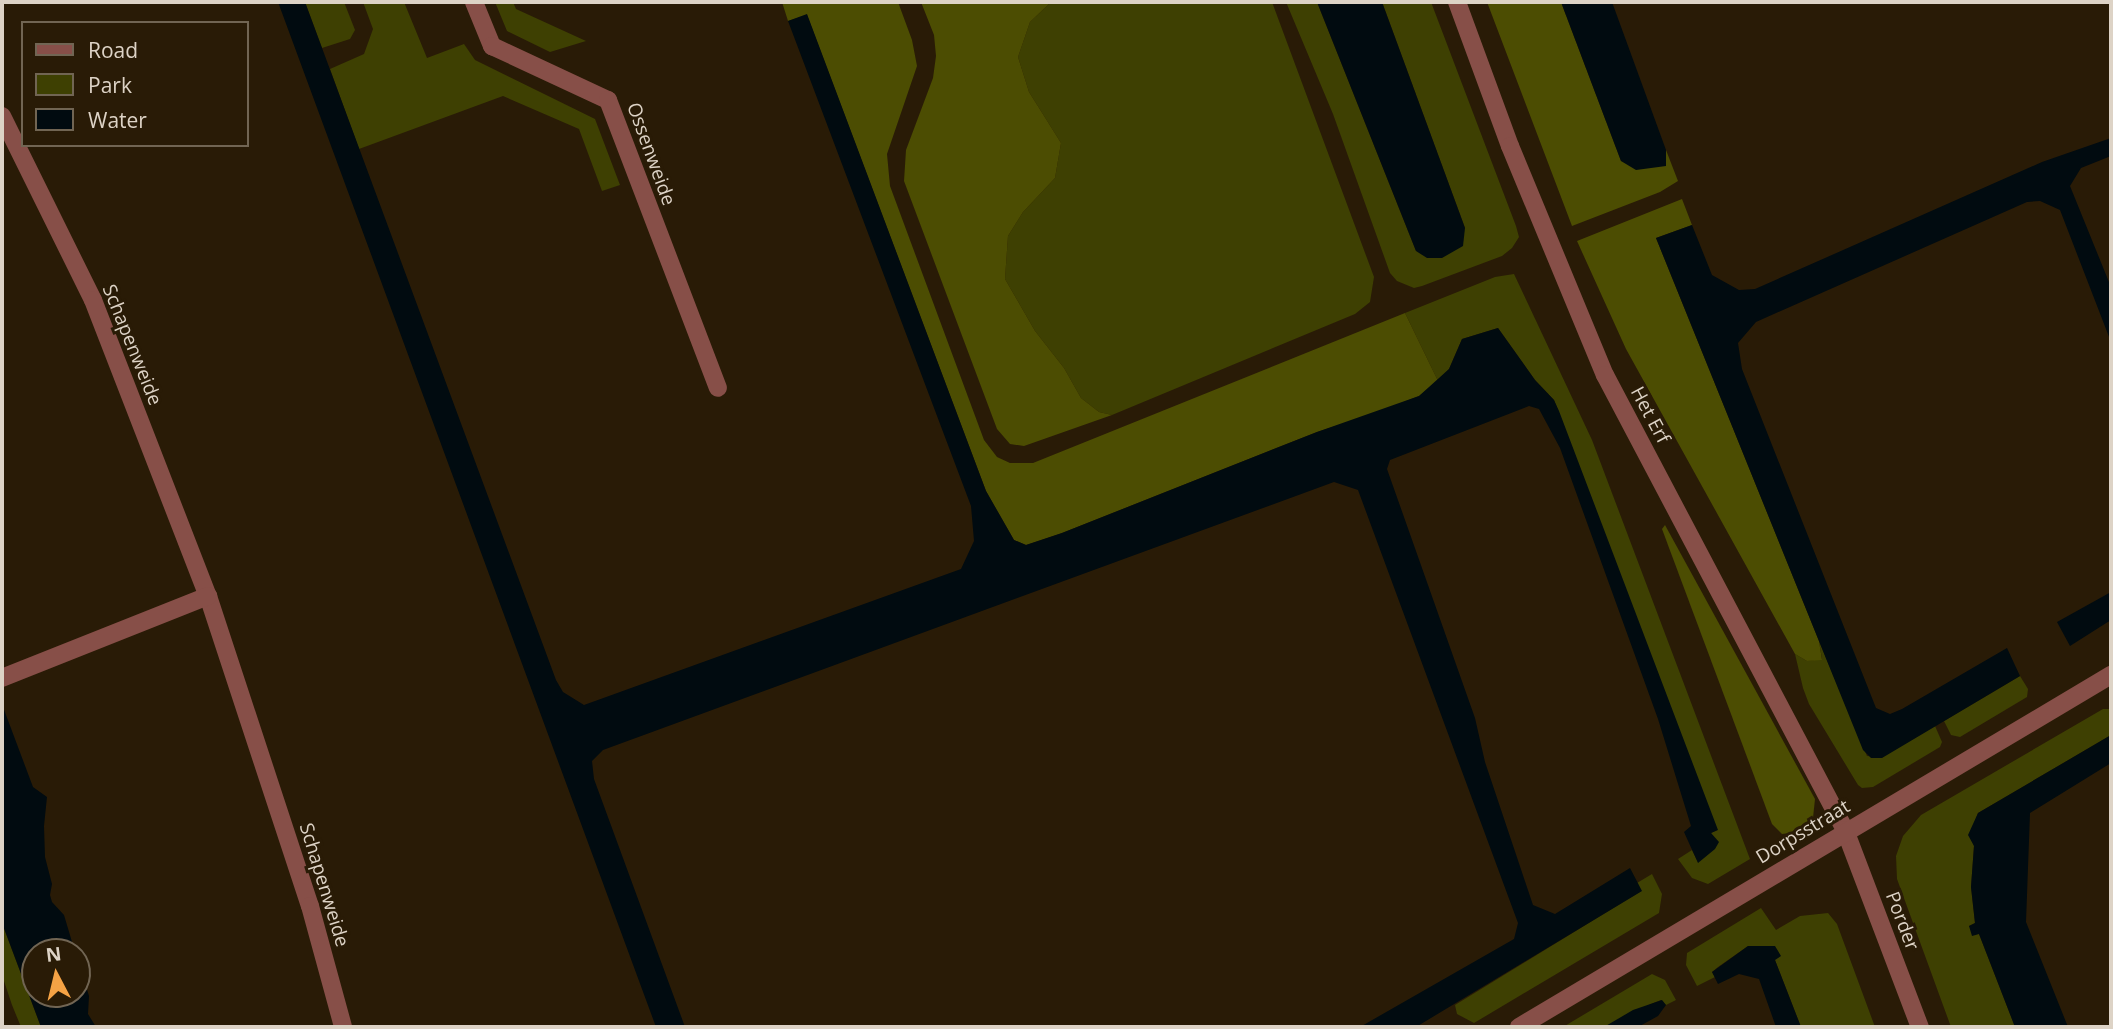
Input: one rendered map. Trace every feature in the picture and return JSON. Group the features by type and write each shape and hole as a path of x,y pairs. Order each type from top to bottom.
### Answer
{"street":[{"name":"Ossenweide","path":"474,2 492,46 608,100 718,388"},
{"name":"Het Erf","path":"1457,2 1510,146 1605,375 1845,830"},
{"name":"Schapenweide","path":"2,116 93,300 208,596 310,906 343,1027"},
{"path":"2,678 208,596"},
{"name":"Dorpsstraat","path":"1519,1027 1845,830 2111,675"},
{"name":"Porder","path":"1845,830 1920,1027"}],"green space":[{"path":"305,2 344,2 355,30 350,39 322,48"},
{"path":"363,2 404,2 427,58 464,44 475,60 595,119 620,185 602,191 579,129 503,96 359,149 330,69 364,54 373,29"},
{"path":"495,2 513,2 516,9 586,41 550,52 507,31"},
{"path":"1051,2 1272,2 1374,277 1370,302 1355,314 1112,415 1099,412 1081,398 1064,368 1035,331 1005,279 1008,236 1023,212 1055,178 1061,143 1029,92 1018,57 1030,22"},
{"path":"1286,2 1317,2 1416,251 1465,228 1382,2 1431,2 1516,226 1519,237 1512,248 1502,256 1422,286 1414,288 1397,281 1390,273 1333,114"},
{"path":"1514,274 1592,440 1750,859 1708,884 1692,878 1678,859 1692,850 1698,862 1716,843 1711,833 1717,830 1554,400 1535,380 1498,328 1462,339 1449,369 1438,381 1405,313 1495,277"},
{"path":"1819,641 1867,756 1882,757 1935,726 1942,742 1940,747 1873,787 1862,788 1858,785 1809,704 1803,688 1795,654 1807,661 1822,659"},
{"path":"2020,676 2028,689 2027,697 1960,737 1951,735 1944,721"},
{"path":"2103,709 2111,709 2111,735 1978,813 1971,833 1974,846 1971,887 1975,923 1969,926 1979,934 2015,1027 1951,1027 1897,879 1896,856 1903,836 1921,815"},
{"path":"1652,874 1662,894 1659,913 1474,1023 1457,1014 1455,1005 1641,891 1637,883"},
{"path":"1761,908 1776,930 1800,916 1828,913 1837,924 1875,1027 1801,1027 1775,960 1748,946 1712,972 1715,977 1697,986 1686,965 1687,953"},
{"path":"2,923 21,974 21,1008 34,1008 41,1027 21,1027 2,975"},
{"path":"1652,974 1665,980 1676,1000 1666,1005 1661,1000 1604,1027 1563,1027"}],"shaded area":[{"path":"782,2 898,2 912,40 917,66 887,154 890,186 984,440 997,457 1010,463 1033,463 1405,313 1438,381 1419,396 1317,432 1062,533 1026,545 1014,540 986,491 807,15 788,21"},
{"path":"921,2 1051,2 1030,22 1018,57 1029,92 1061,143 1055,178 1023,212 1008,236 1005,279 1035,331 1064,368 1081,398 1099,412 1112,415 1024,446 1010,444 997,429 904,181 906,150 933,78 936,56 934,35"},
{"path":"1487,2 1561,2 1621,161 1666,166 1666,150 1678,181 1660,192 1572,226"},
{"path":"1682,199 1692,225 1656,238 1819,641 1822,660 1807,661 1795,654 1626,349 1577,241"},
{"path":"1665,525 1815,799 1813,818 1790,833 1782,834 1772,824 1662,529"}],"water":[{"path":"278,2 305,2 556,680 563,692 584,705 961,569 974,541 971,506 788,21 807,14 986,491 1014,540 1026,545 1062,533 1317,432 1419,396 1449,369 1462,339 1498,328 1535,380 1554,400 1559,411 1718,830 1711,833 1719,842 1715,849 1698,863 1684,832 1691,826 1658,719 1560,448 1539,409 1529,406 1390,460 1387,469 1475,718 1485,762 1533,905 1555,914 1630,868 1642,891 1416,1027 1360,1027 1514,939 1518,923 1358,490 1334,482 603,750 592,761 594,779 685,1027 656,1027"},
{"path":"1317,2 1382,2 1465,228 1463,246 1442,258 1427,258 1416,251"},
{"path":"1561,2 1612,2 1666,150 1666,166 1636,170 1621,161"},
{"path":"2111,138 2111,156 2081,168 2070,186 2111,287 2111,342 2060,210 2040,201 2027,202 1756,322 1738,343 1742,369 1876,708 1890,714 1902,709 2007,648 2020,676 1882,758 1871,758 1863,750 1656,238 1692,225 1712,275 1739,290 1755,289 2042,162"},
{"path":"2111,592 2111,620 2070,646 2057,622"},
{"path":"3,707 33,787 47,797 44,826 45,857 52,884 50,895 52,902 64,915 71,938 21,938 21,974 2,923"},
{"path":"2111,735 2111,763 2030,813 2026,922 2068,1027 2015,1027 1979,934 1972,936 1969,926 1975,923 1971,887 1974,846 1968,835 1978,813"},
{"path":"1748,946 1775,946 1781,956 1775,960 1801,1027 1776,1027 1759,979 1739,974 1718,984 1712,972"},
{"path":"1662,1000 1666,1005 1658,1016 1638,1027 1604,1027 1633,1010"},
{"path":"34,1008 88,1008 88,1014 96,1027 41,1027"}]}
